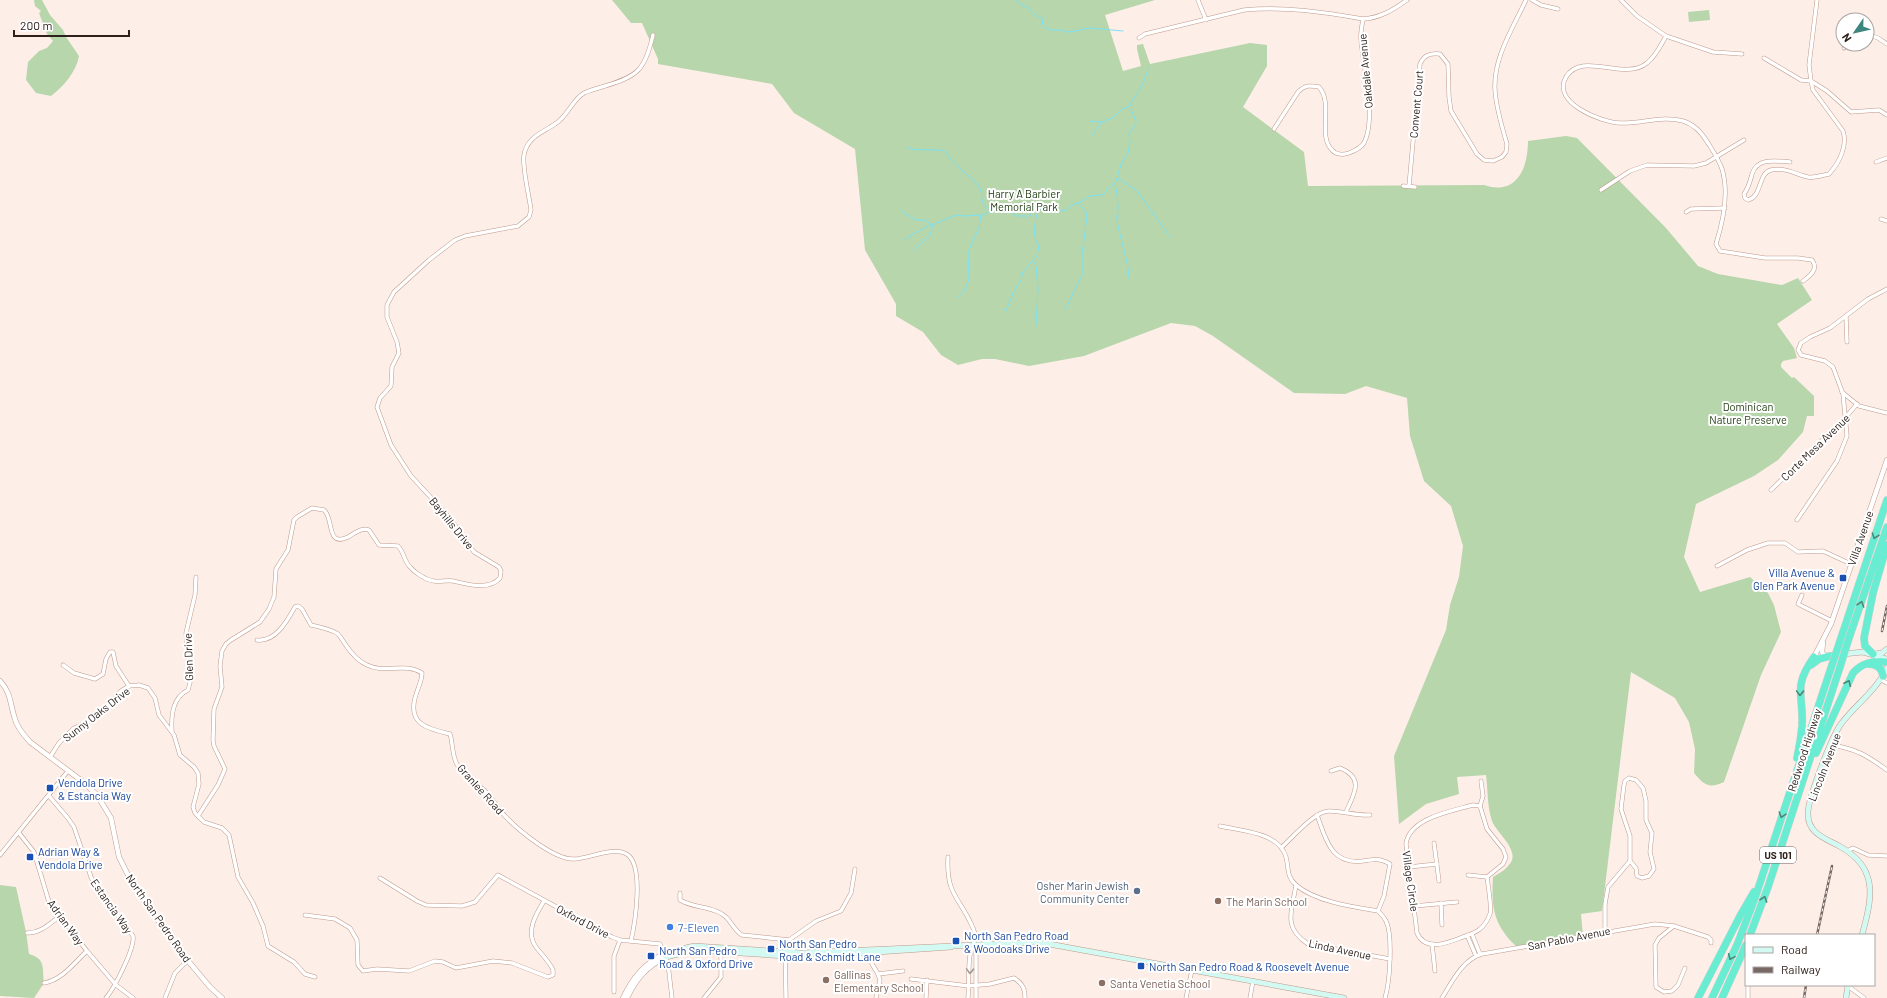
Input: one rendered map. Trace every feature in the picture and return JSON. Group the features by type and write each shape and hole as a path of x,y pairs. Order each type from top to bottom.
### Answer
{"highway":[{"name":"Redwood Highway","path":"1712,998 1737,944 1761,882 1830,668 1887,500"},
{"name":"Redwood Highway","path":"1750,934 1805,775 1848,641 1887,527"},
{"path":"1873,654 1865,646 1864,638 1873,593 1887,545"},
{"path":"1806,669 1819,659 1830,656"},
{"path":"1795,778 1802,727 1800,690 1806,669 1814,657"},
{"path":"1805,775 1850,678 1855,671 1864,664 1874,660 1887,660"},
{"path":"1864,664 1877,665 1882,671 1882,678"},
{"path":"1697,998 1744,909 1761,882"},
{"path":"1722,998 1745,947"}],"main road":[{"path":"1873,654 1887,649"},
{"path":"1830,656 1857,652 1873,654 1887,660"},
{"name":"Lincoln Avenue","path":"1862,934 1868,907 1869,883 1863,868 1847,851 1836,844 1824,840 1816,833 1810,824 1808,816 1810,804 1831,745 1840,725 1870,694 1882,678 1887,668"},
{"path":"665,955 694,946 721,950 784,955 871,951 945,945 955,946 1038,942 1192,969 1314,995 1344,998"},
{"path":"1846,998 1848,986"}],"street":[{"path":"1198,0 1206,20"},
{"path":"1139,38 1145,34 1244,10 1274,9 1362,19 1374,18 1383,15 1407,0"},
{"name":"Convent Court","path":"1409,186 1420,64 1423,58 1428,54 1440,54 1448,64 1449,97 1452,111 1477,154 1484,160 1493,162 1502,157 1506,152 1507,144 1495,90 1496,71 1503,48 1526,0"},
{"path":"1532,0 1541,5 1558,9"},
{"path":"1621,0 1637,16 1666,36 1713,52 1742,54"},
{"path":"1790,162 1770,160 1761,163 1755,168 1752,174 1752,182 1744,194 1745,198 1748,200 1753,198 1765,174 1771,170 1786,170 1810,177 1829,174 1839,159 1845,142 1843,131 1813,90 1811,81 1809,65 1817,0"},
{"name":"Oakdale Avenue","path":"1274,129 1298,92 1302,88 1312,85 1319,87 1325,97 1326,139 1334,153 1342,154 1356,150 1363,144 1366,138 1369,107 1361,41 1362,19"},
{"name":"Bayhills Drive","path":"198,816 218,785 225,769 214,746 213,740 214,709 222,687 220,666 222,651 230,641 260,622 269,609 274,596 276,569 288,550 292,526 297,517 312,508 324,510 329,516 331,531 334,537 338,539 346,538 364,528 369,530 379,545 398,546 402,550 410,568 435,582 451,581 471,585 491,584 500,578 501,571 499,567 474,552 449,517 411,476 391,445 377,407 380,398 391,386 392,367 399,353 397,342 387,317 387,304 390,297 400,285 455,240 470,235 509,228 525,221 529,217 531,210 524,161 527,146 536,134 562,119 576,99 584,93 632,76 644,62 653,35"},
{"path":"1666,36 1653,57 1640,68 1629,70 1588,65 1577,68 1565,79 1563,88 1566,96 1575,107 1605,120 1620,123 1671,118 1684,121 1702,133 1717,156 1723,170 1725,208 1716,244 1720,251 1765,258 1808,258 1815,264 1815,269 1810,276 1803,281"},
{"path":"1875,37 1887,44"},
{"path":"1764,58 1801,80 1811,81 1827,91 1851,112 1879,110 1887,115"},
{"path":"1600,190 1630,171 1647,165 1694,166 1706,163 1744,140"},
{"path":"1876,162 1887,158"},
{"path":"1403,186 1415,187"},
{"path":"1686,212 1691,209 1725,208"},
{"path":"1881,219 1887,221"},
{"path":"1797,520 1837,461 1847,436 1842,392 1833,367 1825,361 1801,355 1798,350 1801,343 1830,328 1868,299 1887,289"},
{"path":"1846,316 1847,342"},
{"path":"1842,392 1857,404 1887,413"},
{"name":"Corte Mesa Avenue","path":"1771,490 1845,418 1857,404"},
{"name":"Villa Avenue","path":"1814,657 1832,621 1887,460"},
{"path":"1716,566 1747,550 1768,543 1785,543 1798,552 1823,551 1851,564"},
{"name":"Glen Drive","path":"172,732 171,719 175,702 181,694 188,690 190,683 186,633 195,595 196,577"},
{"path":"1802,595 1798,604 1832,621"},
{"name":"Granlee Road","path":"257,640 271,637 277,633 298,606 302,609 311,625 339,635 350,651 367,665 376,669 414,669 422,674 413,710 416,719 421,725 450,734 457,765 487,794 506,817 558,857 575,859 599,853 613,852 626,854 630,857 633,865 637,890 636,915 631,941"},
{"path":"1824,639 1822,652 1824,655 1830,656"},
{"path":"63,666 74,673 95,679 103,674 106,659 110,652 113,652 116,666 129,686"},
{"path":"1882,678 1887,683"},
{"name":"North San Pedro Road","path":"0,680 10,695 15,719 23,735 92,789 103,804 114,826 119,857 127,874 188,960 222,998"},
{"name":"Sunny Oaks Drive","path":"50,757 59,743 74,728 88,722 105,710 121,691 129,686 143,686 152,691 159,715 172,732 180,755 194,767 198,774 199,784 193,807 198,816"},
{"path":"1831,745 1850,748 1868,757 1887,770"},
{"path":"1331,771 1340,768 1350,772 1353,776 1356,789 1346,812"},
{"path":"0,855 50,796 68,771"},
{"path":"1605,932 1605,904 1608,887 1630,861 1630,836 1621,809 1624,784 1629,778 1636,780 1643,788 1646,801 1646,820 1652,833 1650,845 1654,869 1649,876 1642,878 1637,876 1636,868 1630,861"},
{"path":"1468,875 1487,877 1503,864 1506,857 1503,849 1487,829 1480,806 1483,796 1481,781"},
{"name":"Estancia Way","path":"50,796 74,827 96,887 134,936 132,945 116,985 106,998"},
{"name":"Village Circle","path":"1432,944 1420,938 1417,933 1406,844 1409,832 1430,818 1473,805 1480,806"},
{"path":"1282,847 1317,815 1327,811 1346,812 1361,816 1370,815"},
{"path":"1317,815 1328,847 1341,858 1355,862 1380,858 1390,864 1384,896 1378,911"},
{"path":"198,816 211,825 222,828 229,835 236,861 238,877 263,926 268,946 294,962 305,974 315,977"},
{"path":"1220,826 1266,836 1282,847 1286,858 1287,871 1296,885 1320,898 1378,911 1386,921 1389,930 1390,959 1385,998"},
{"name":"Adrian Way","path":"19,833 34,852 50,902 87,951 116,985 134,998"},
{"path":"1434,843 1439,881"},
{"path":"1847,851 1853,848 1868,855 1887,856"},
{"path":"948,857 949,883 952,892 974,928 976,939 970,954 968,998"},
{"path":"1409,867 1437,864"},
{"path":"680,893 680,900 688,905 719,912 724,915 742,935 785,941 796,937 816,922 841,911 851,894 855,869"},
{"name":"Oxford Drive","path":"380,878 426,905 454,906 467,905 475,902 498,875 612,937 620,940 660,944 665,955"},
{"path":"1435,971 1432,944 1445,945 1470,935 1480,929 1490,913 1487,877"},
{"name":"Linda Avenue","path":"1296,885 1291,926 1298,937 1308,944 1390,959"},
{"path":"305,915 335,919 350,928 357,940 358,965 363,971 409,971 435,961 443,962 456,968 493,961 512,963 548,977 552,975 553,970 532,938 533,921 544,901"},
{"path":"1414,906 1457,902"},
{"path":"1441,904 1442,925"},
{"path":"27,933 35,933 41,930 60,916"},
{"name":"San Pablo Avenue","path":"1442,998 1464,965 1480,954 1649,924 1674,926 1708,937 1711,940 1711,943"},
{"path":"1674,926 1656,942 1656,987 1664,992 1672,991 1678,985 1685,968"},
{"path":"1470,935 1480,954"},
{"path":"1470,935 1476,956"},
{"path":"614,992 614,956 620,940"},
{"path":"785,941 784,955 786,998"},
{"path":"974,945 976,954 976,998"},
{"path":"704,998 721,977 721,950"},
{"path":"44,983 52,982 58,978 87,951"},
{"path":"871,951 872,964 880,980 876,998"},
{"path":"623,998 642,968 653,960 665,955"},
{"path":"627,998 636,982 647,968 665,955"},
{"path":"665,955 670,973 672,998"},
{"path":"164,998 175,973 188,960"},
{"path":"1186,998 1192,969"},
{"path":"878,974 903,971"},
{"path":"911,979 969,986 990,984 1014,978 1020,982 1025,990 1025,998"},
{"path":"926,998 927,980"},
{"path":"1250,998 1253,981"},
{"path":"1748,986 1748,998"},
{"path":"1848,986 1864,998"}],"green space":[{"path":"34,0 42,0 50,15 63,30 79,56 75,68 69,78 51,96 36,93 26,80 28,62 39,51 47,48 53,41 47,34 39,13 41,11 35,6"},
{"name":"Harry A Barbier Memorial Park","path":"612,0 1155,0 1105,15 1123,71 1141,66 1137,45 1143,44 1150,64 1250,43 1267,45 1267,66 1243,107 1304,152 1308,186 1484,185 1504,187 1518,178 1523,170 1526,161 1528,141 1566,136 1577,138 1666,228 1698,266 1718,274 1782,285 1798,278 1812,300 1777,324 1794,348 1797,358 1783,361 1781,367 1814,396 1814,416 1807,416 1803,432 1778,460 1754,476 1696,504 1684,557 1700,592 1750,577 1768,593 1774,605 1781,632 1761,675 1724,782 1714,785 1707,785 1694,773 1695,749 1689,722 1675,698 1631,672 1602,911 1581,914 1583,936 1518,948 1510,940 1499,924 1494,908 1493,877 1508,866 1512,861 1513,855 1508,843 1492,821 1488,804 1486,775 1457,777 1459,794 1426,804 1399,824 1394,756 1446,630 1450,605 1459,577 1463,546 1451,506 1424,481 1410,436 1407,398 1366,386 1345,394 1294,393 1213,336 1195,326 1171,323 1084,356 1029,366 995,359 982,359 958,365 941,355 923,332 896,316 896,304 865,250 855,149 794,113 772,84 658,64 658,59 642,23 631,23"},
{"path":"1709,10 1710,20 1689,22 1688,12"},
{"path":"0,885 16,887 26,932 29,954 38,958 42,964 44,983 34,998 0,996"}],"waterway":[{"path":"1016,0 1019,4 1029,8 1036,16 1042,18 1043,26 1050,30 1069,32 1090,28 1123,31"},
{"path":"901,211 916,220 925,220 932,225 956,215 982,215 993,210 1008,211 1017,216 1030,216 1033,212 1043,208 1053,212 1066,210 1089,196 1102,195 1116,182 1121,164 1128,153 1130,142 1129,134 1135,126 1136,121 1132,112 1131,103 1144,82 1148,68"},
{"path":"1092,135 1102,122 1114,117 1121,110 1131,105"},
{"path":"1090,121 1101,122"},
{"path":"907,148 917,150 945,151 956,166 971,178 979,187 984,206 991,209"},
{"path":"1118,178 1138,192 1170,237"},
{"path":"1115,184 1118,202 1117,218 1129,278"},
{"path":"1065,310 1082,275 1082,254 1087,217 1086,212 1078,203"},
{"path":"1006,311 1013,293 1021,280 1023,272 1037,256 1039,246 1035,238 1034,231 1038,211"},
{"path":"957,298 964,291 969,279 968,252 979,228 981,215"},
{"path":"905,239 931,224"},
{"path":"913,251 930,235 933,225"},
{"path":"1034,262 1036,266 1038,289 1036,326"}],"railway":[{"path":"1882,631 1887,606"},
{"path":"1817,934 1832,866"},
{"path":"1804,998 1806,986"}],"place":[{"name":"Villa Avenue & Glen Park Avenue","path":"1843,578"},
{"name":"Vendola Drive & Estancia Way","path":"50,788"},
{"name":"Adrian Way & Vendola Drive","path":"30,857"},
{"name":"Osher Marin Jewish Community Center","path":"1137,891"},
{"name":"The Marin School","path":"1218,901"},
{"name":"7-Eleven","path":"670,927"},
{"name":"North San Pedro Road & Woodoaks Drive","path":"956,941"},
{"name":"North San Pedro Road & Schmidt Lane","path":"771,949"},
{"name":"North San Pedro Road & Oxford Drive","path":"651,956"},
{"name":"North San Pedro Road & Roosevelt Avenue","path":"1141,966"},
{"name":"Gallinas Elementary School","path":"826,980"},
{"name":"Santa Venetia School","path":"1102,983"}],"park label":[{"name":"Dominican Nature Preserve","path":"1748,412"}]}
